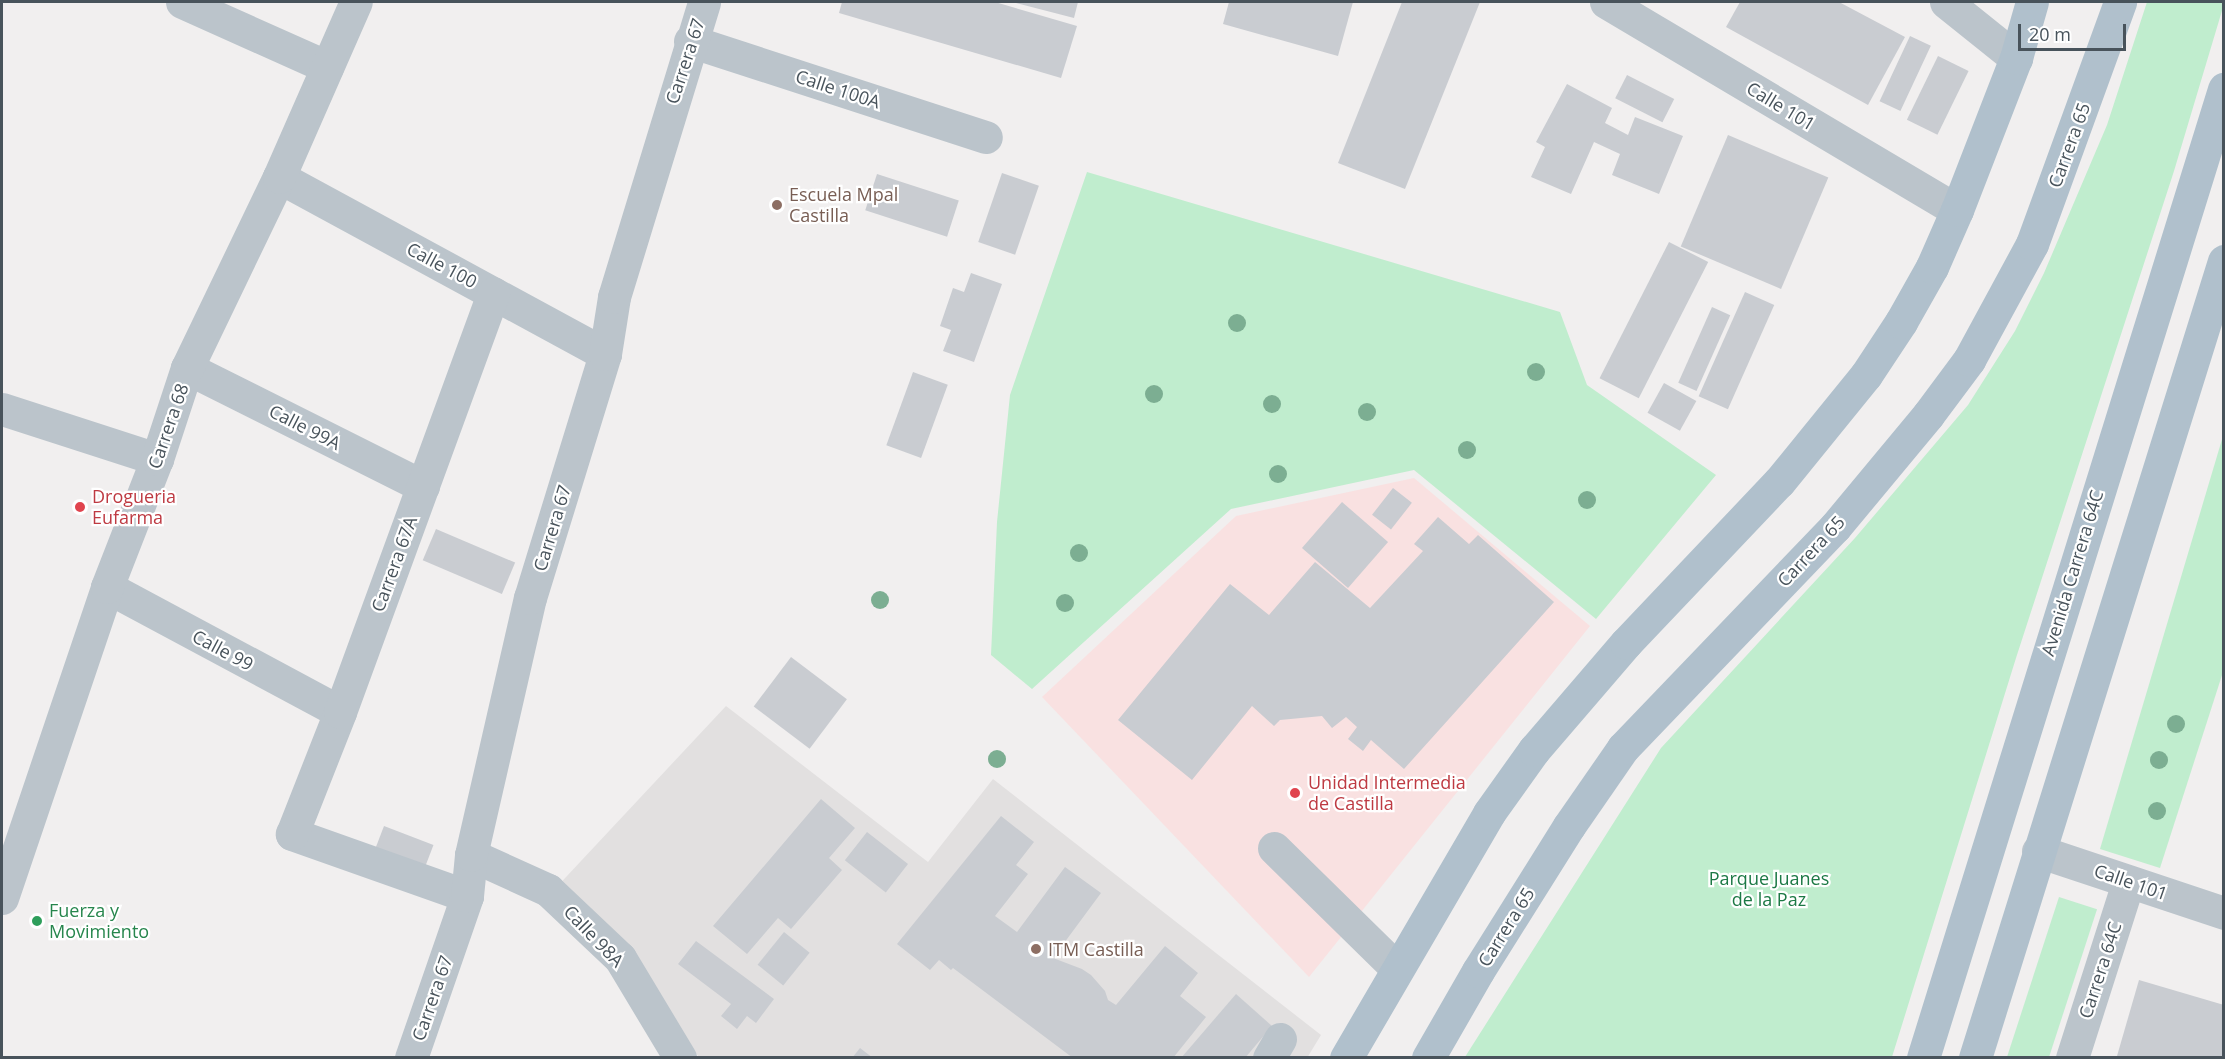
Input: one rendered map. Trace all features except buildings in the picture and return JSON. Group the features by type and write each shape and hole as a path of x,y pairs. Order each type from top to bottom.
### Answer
{"main road":[{"path":"1346,1058 1396,968 1490,813 1534,750 1626,643 1779,482 1866,375 1901,322 1932,267 1957,210 2016,58 2032,2"},
{"name":"Carrera 65","path":"1428,1058 1478,971 1569,826 1623,748 1835,527 1928,415 1969,360 2032,244 2120,2"},
{"name":"Avenida Carrera 64C","path":"1923,1058 2223,89"},
{"path":"1975,1058 2223,261"}],"street":[{"path":"182,2 327,67"},
{"name":"Carrera 68","path":"2,898 107,587 157,459 187,368 279,177 356,2"},
{"name":"Carrera 67","path":"411,1058 467,896 471,855 530,598 605,354 614,297 690,41 704,2"},
{"name":"Calle 101","path":"1606,2 1957,210"},
{"path":"1946,2 2016,58"},
{"name":"Calle 100A","path":"690,41 986,137"},
{"name":"Calle 100","path":"279,177 605,354"},
{"name":"Carrera 67A","path":"467,896 292,834 340,712 494,293"},
{"name":"Calle 99A","path":"187,368 423,486"},
{"path":"2,409 157,459"},
{"name":"Calle 99","path":"107,587 340,712"},
{"path":"1274,848 1396,968"},
{"name":"Calle 101","path":"2038,851 2223,914"},
{"name":"Calle 98A","path":"471,855 548,890 620,958 680,1058"},
{"name":"Carrera 64C","path":"2072,1058 2128,882"}],"shaded area":[{"name":"Unidad Intermedia de Castilla","path":"1414,478 1590,626 1309,977 1042,697 1236,516"},
{"path":"726,706 928,862 993,779 1321,1035 1307,1058 699,1057 552,892"}],"green space":[{"name":"Parque Juanes de la Paz","path":"2147,2 2223,2 2224,4 2174,171 2016,658 1892,1057 1465,1057 1661,748 1855,538 1968,405 2015,331 2044,273 2107,125"},
{"path":"1087,172 1560,312 1587,385 1716,475 1596,619 1414,470 1231,509 1032,689 991,655 997,522 1010,395"},
{"path":"2223,436 2223,672 2160,868 2100,849"},
{"path":"2059,897 2097,909 2049,1058 2007,1057"}],"place":[{"name":"Escuela Mpal Castilla","path":"777,205"},
{"name":"Drogueria Eufarma","path":"80,507"},
{"name":"Unidad Intermedia de Castilla","path":"1295,793"},
{"name":"Fuerza y Movimiento","path":"37,921"},
{"name":"ITM Castilla","path":"1036,949"}]}
